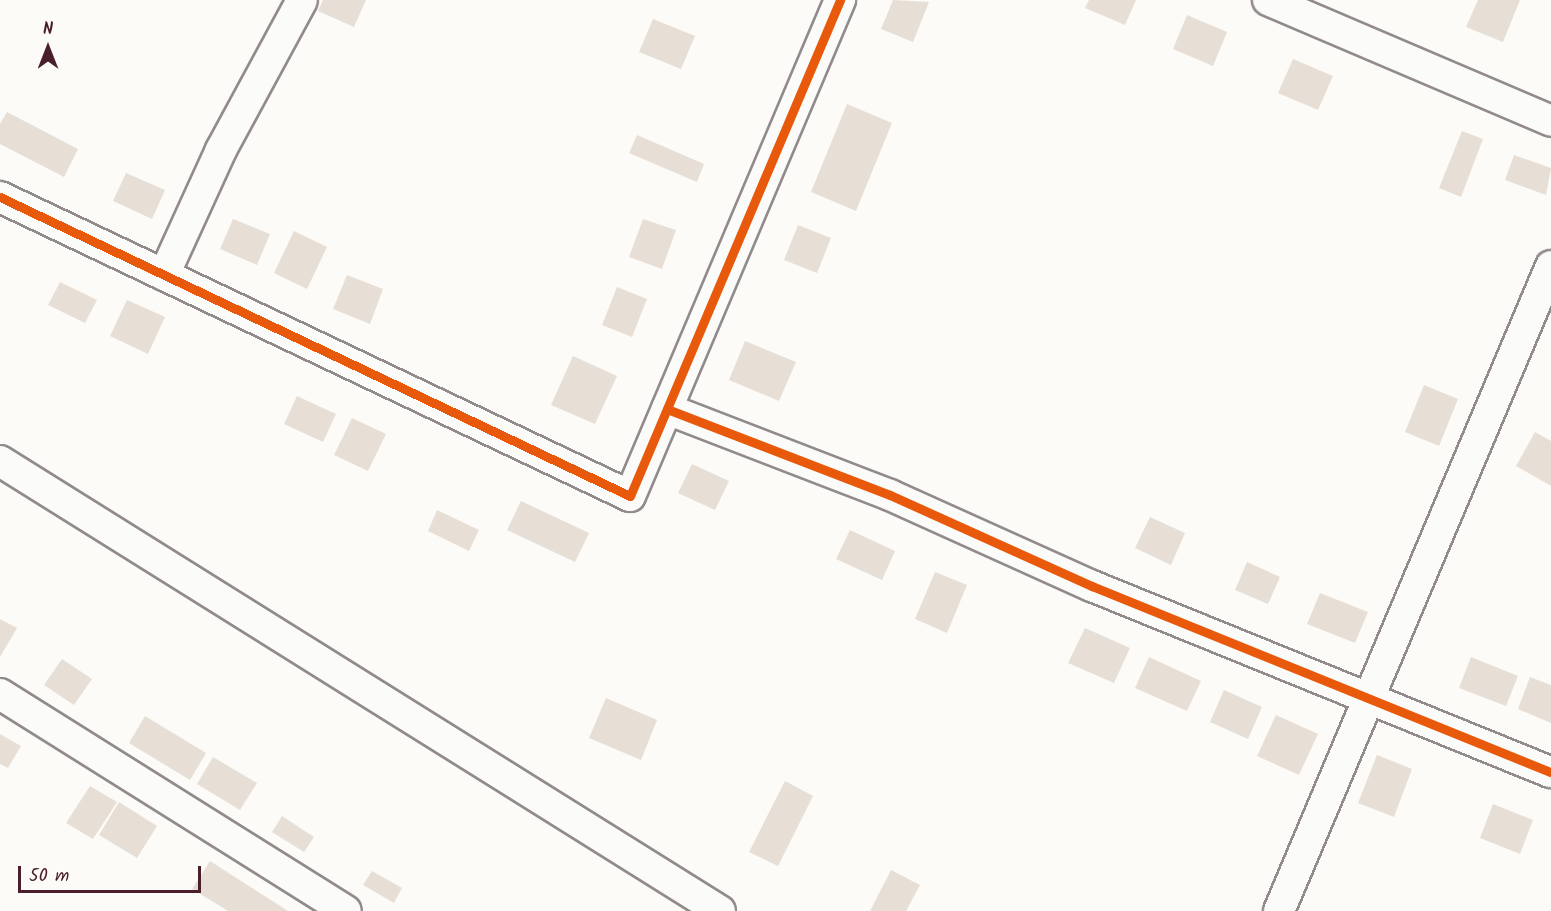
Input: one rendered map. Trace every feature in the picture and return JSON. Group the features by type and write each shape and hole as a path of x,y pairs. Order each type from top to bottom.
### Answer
{"street":[{"path":"164,275 221,150 302,0"},
{"path":"0,197 630,496 840,0"},
{"path":"1268,0 1551,121"},
{"path":"1279,911 1551,267"},
{"path":"667,409 890,495 1092,586 1551,772"},
{"path":"0,461 720,911"},
{"path":"0,694 346,911"}],"building":[{"path":"323,0 366,0 354,27 318,11"},
{"path":"893,0 929,2 913,42 881,29"},
{"path":"1089,0 1136,0 1125,25 1085,8"},
{"path":"1478,0 1520,0 1503,42 1466,27"},
{"path":"1187,15 1227,32 1213,66 1173,49"},
{"path":"653,19 695,36 681,69 639,52"},
{"path":"1293,59 1333,76 1318,110 1278,93"},
{"path":"847,104 892,123 856,211 811,192"},
{"path":"7,112 78,149 64,177 0,144 0,124"},
{"path":"1462,131 1483,139 1461,197 1439,188"},
{"path":"637,135 704,164 697,182 629,153"},
{"path":"1514,155 1551,168 1546,195 1505,180"},
{"path":"126,173 165,190 152,219 113,201"},
{"path":"233,219 270,234 257,265 220,249"},
{"path":"643,219 676,230 662,269 629,257"},
{"path":"798,225 831,238 817,273 784,260"},
{"path":"294,231 327,247 307,289 274,273"},
{"path":"347,275 383,289 370,324 333,309"},
{"path":"60,282 97,300 85,323 48,305"},
{"path":"617,287 647,299 632,337 602,325"},
{"path":"127,300 165,317 148,354 110,336"},
{"path":"745,341 796,362 779,401 729,380"},
{"path":"573,356 617,376 595,424 551,405"},
{"path":"1424,385 1458,399 1439,446 1405,432"},
{"path":"297,396 336,414 323,442 284,424"},
{"path":"352,418 386,434 368,471 334,455"},
{"path":"1535,432 1551,441 1551,486 1516,466"},
{"path":"692,464 729,481 715,510 678,493"},
{"path":"521,501 589,533 575,562 507,530"},
{"path":"437,510 479,530 469,551 428,531"},
{"path":"1150,517 1185,533 1171,565 1135,548"},
{"path":"850,530 895,551 882,580 836,559"},
{"path":"1247,562 1280,577 1268,604 1235,590"},
{"path":"935,572 967,585 947,633 915,619"},
{"path":"1320,593 1368,612 1355,643 1307,624"},
{"path":"0,619 17,628 0,657"},
{"path":"1085,628 1130,648 1114,683 1068,663"},
{"path":"1149,657 1201,681 1187,711 1135,688"},
{"path":"1471,657 1518,676 1506,706 1459,688"},
{"path":"62,659 92,679 74,705 44,685"},
{"path":"1530,677 1551,685 1551,723 1518,709"},
{"path":"1224,690 1262,707 1248,739 1210,722"},
{"path":"606,698 657,720 641,760 589,738"},
{"path":"1276,715 1318,734 1299,775 1257,756"},
{"path":"145,716 206,753 190,780 129,743"},
{"path":"0,734 21,746 8,768 0,764"},
{"path":"1377,755 1412,769 1394,817 1358,803"},
{"path":"213,757 257,783 240,810 197,784"},
{"path":"785,781 813,796 778,866 749,852"},
{"path":"90,786 117,802 93,839 66,823"},
{"path":"119,802 157,826 137,858 99,835"},
{"path":"1493,804 1533,820 1520,854 1480,838"},
{"path":"282,816 314,837 304,852 272,832"},
{"path":"210,861 288,911 228,911 192,889"},
{"path":"891,870 920,885 906,911 870,911"},
{"path":"372,871 402,888 394,903 363,885"}],"cycle path":[{"path":"0,197 630,496 840,0"},
{"path":"667,409 890,495 1092,586 1551,772"}]}
